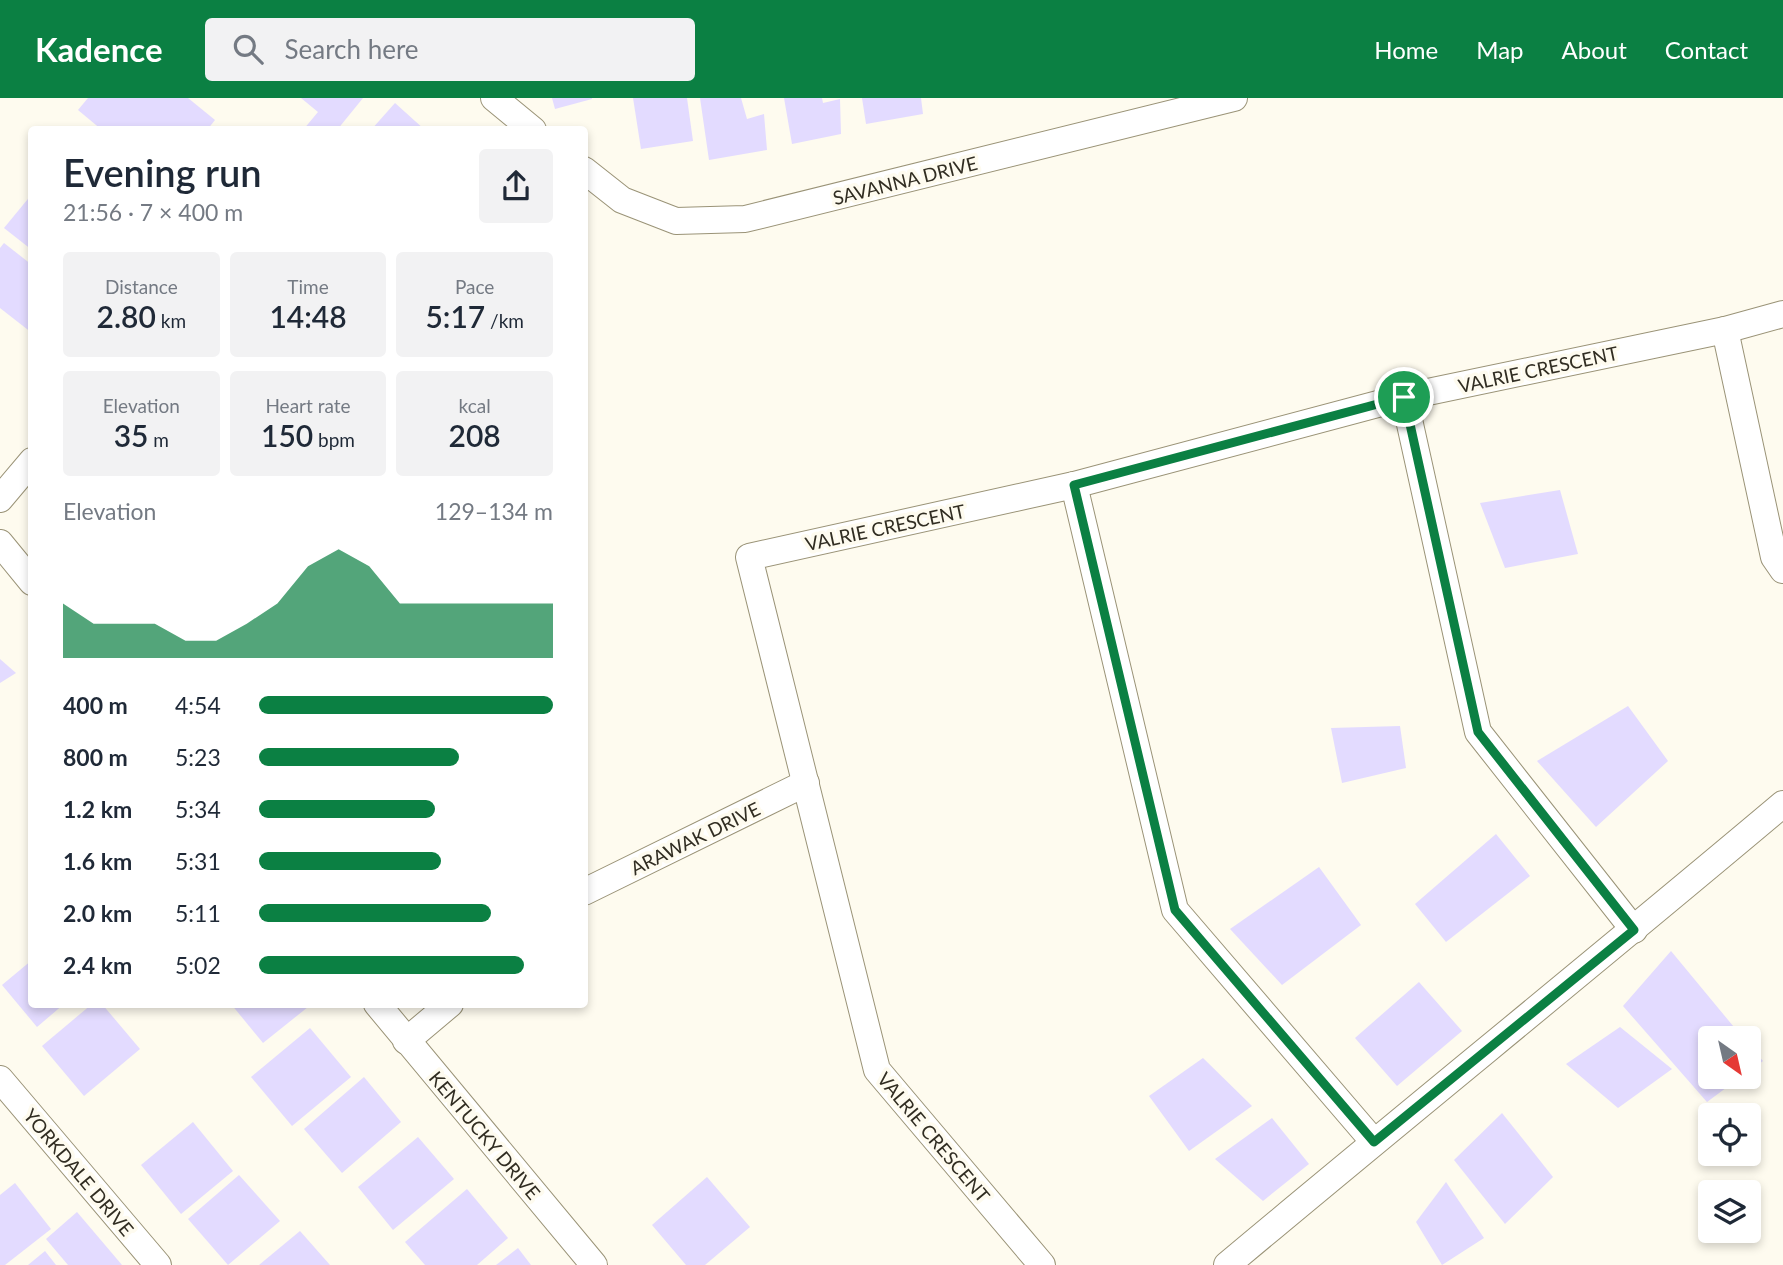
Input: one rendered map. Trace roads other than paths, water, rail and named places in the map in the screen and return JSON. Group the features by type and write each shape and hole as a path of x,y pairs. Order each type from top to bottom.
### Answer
{"street":[{"path":"494,98 528,126"},
{"name":"SAVANNA DRIVE","path":"588,173 622,200 676,221 745,219 1234,98"},
{"name":"VALRIE CRESCENT","path":"1042,1265 877,1070 749,557 1074,485 1404,397 1725,330 1783,314"},
{"path":"1725,330 1774,557 1783,570"},
{"path":"1404,397 1478,732 1634,930"},
{"path":"0,499 28,466"},
{"path":"1074,485 1175,910 1374,1142"},
{"path":"0,543 28,577"},
{"name":"ARAWAK DRIVE","path":"588,890 806,783"},
{"path":"1227,1265 1783,804"},
{"name":"KENTUCKY DRIVE","path":"380,1008 594,1265"},
{"path":"406,1041 445,1008"},
{"name":"YORKDALE DRIVE","path":"0,1079 158,1265"}]}
